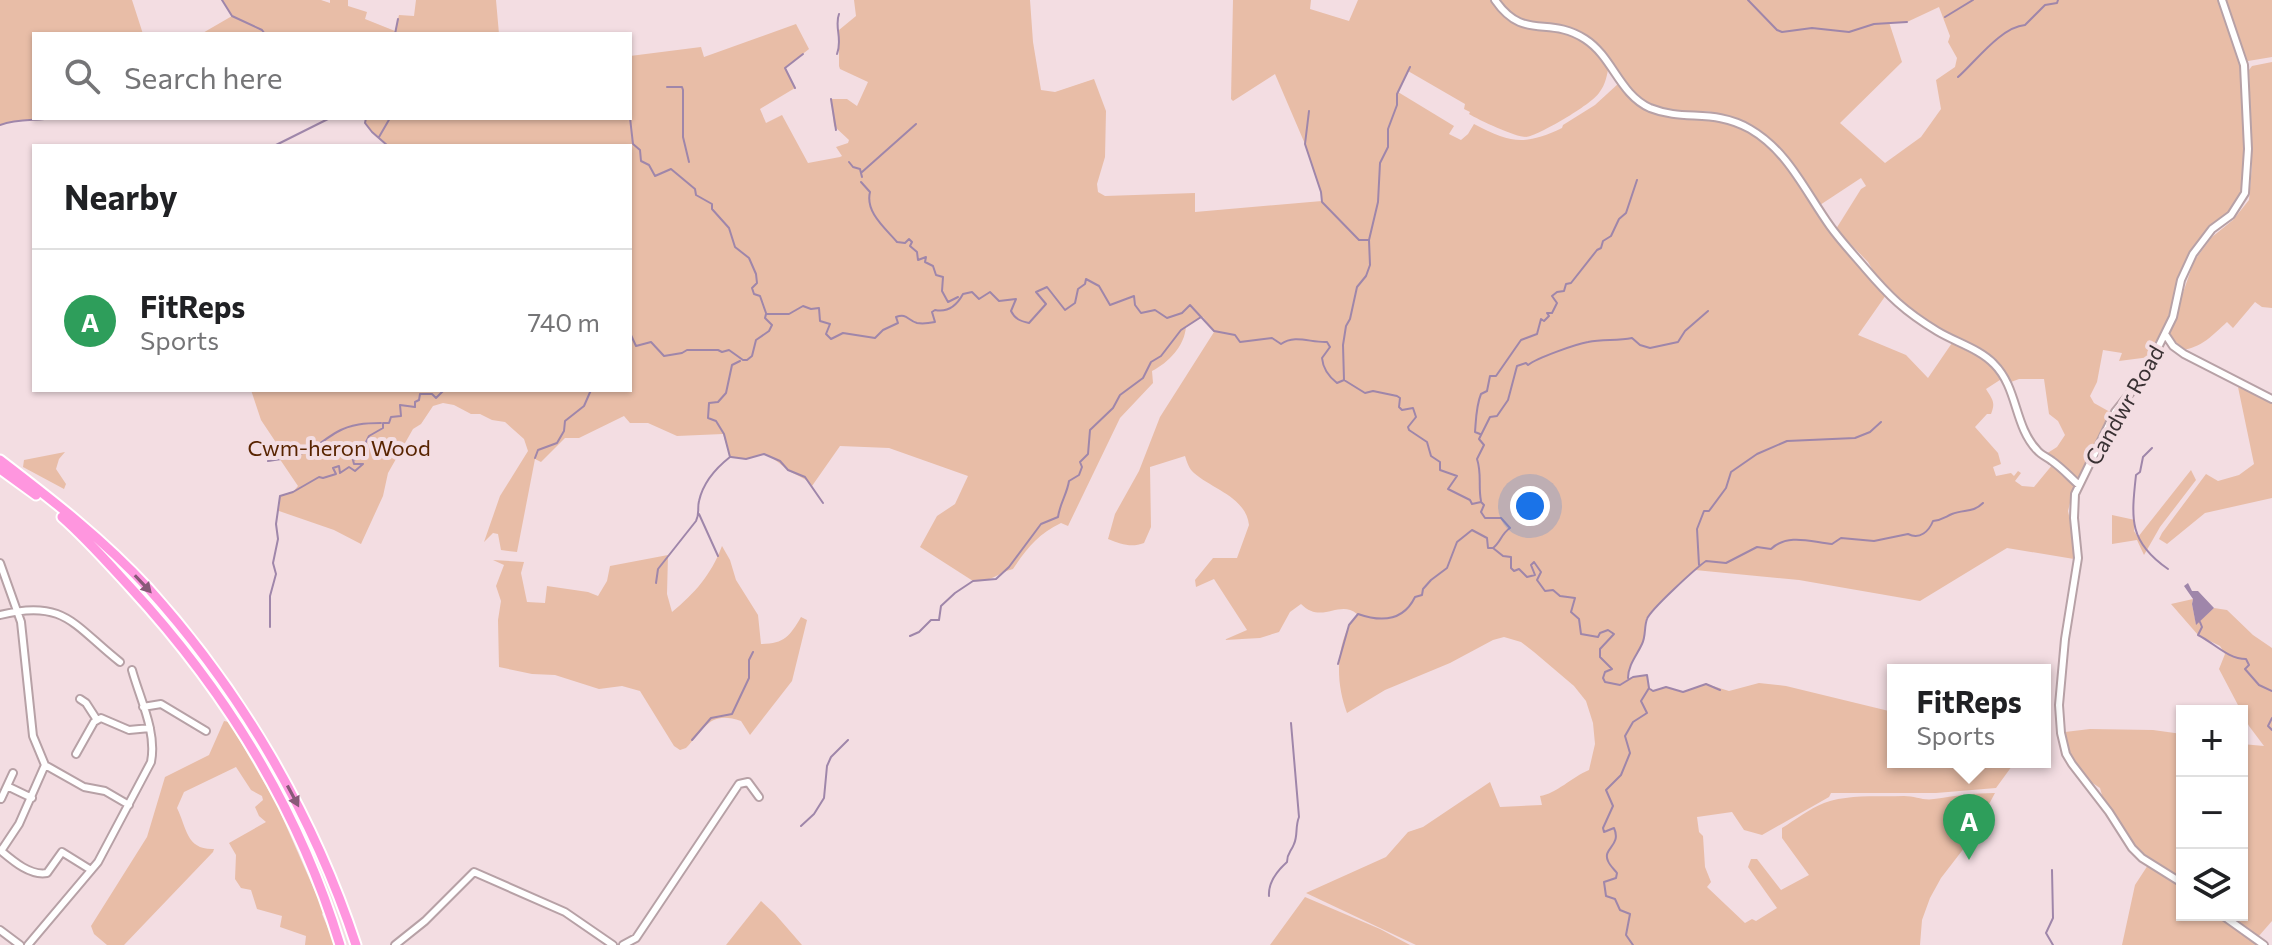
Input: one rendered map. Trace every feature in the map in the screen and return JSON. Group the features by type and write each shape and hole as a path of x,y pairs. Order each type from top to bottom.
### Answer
{"highway":[{"path":"0,460 114,554 146,586 205,658 296,802 322,857 356,945"},
{"path":"0,469 38,496 77,530 170,631 209,681 263,765 284,806 312,867 340,945"}],"street":[{"path":"1495,0 1502,10 1521,24 1572,31 1592,44 1607,59 1627,92 1643,105 1672,114 1713,115 1743,125 1768,141 1792,168 1835,232 1901,308 1995,365 2007,381 2024,427 2037,450 2079,485"},
{"name":"Candwr Road","path":"2176,879 2132,848 2066,754 2059,705 2065,639 2078,558 2073,504 2079,485 2115,412 2144,376 2165,334 2173,317 2181,280 2193,254 2212,229 2231,215 2245,193 2248,149 2245,74 2222,0"},
{"path":"2165,334 2173,346 2184,354 2272,399"},
{"path":"0,563 22,631 33,736 45,765 84,787 105,791 129,805"},
{"path":"0,615 16,611 52,612 68,618 120,662"},
{"path":"28,945 91,870 151,762 154,748 150,728 132,670"},
{"path":"80,699 97,720"},
{"path":"143,707 161,704 206,731"},
{"path":"76,754 101,718 129,730 150,728"},
{"path":"193,736 194,724"},
{"path":"45,765 13,836 0,850 29,870 41,874 47,873 62,852 91,870"},
{"path":"1,799 13,773"},
{"path":"623,945 636,938 739,784 748,782 759,797"},
{"path":"7,786 32,798"},
{"path":"395,945 425,921 474,872 557,907 613,945"},
{"path":"2230,921 2264,945"},
{"path":"0,930 20,945"}],"green space":[{"path":"0,0 132,0 142,32 32,32 32,119 0,125"},
{"path":"222,0 321,0 330,3 330,0 348,0 348,6 367,12 365,19 395,31 399,15 414,16 416,0 496,0 499,32 204,32 232,16"},
{"name":"Cwm-heron Wood","path":"854,0 1030,0 1041,90 1055,92 1094,79 1106,111 1105,157 1097,184 1098,192 1105,196 1195,193 1195,212 1322,201 1305,144 1275,74 1233,101 1231,99 1233,0 1311,0 1310,9 1349,21 1358,0 1492,0 1501,12 1519,25 1575,35 1609,64 1603,86 1594,98 1553,126 1526,137 1469,114 1464,109 1465,104 1408,71 1398,92 1454,126 1449,134 1461,140 1474,124 1518,140 1549,134 1595,105 1619,83 1633,98 1649,107 1735,124 1764,141 1783,161 1837,239 1886,295 1858,335 1906,355 1928,378 1952,343 1990,363 2003,378 1986,389 1993,401 1991,414 1987,414 1975,427 1998,453 2001,464 1993,467 1996,476 2011,473 2014,476 2018,471 2021,473 2015,481 2022,486 2034,487 2053,464 2074,487 2068,511 2075,543 2074,559 2007,548 1920,601 1799,580 1695,570 1646,620 1643,642 1629,669 1628,678 1647,675 1649,688 1653,691 1666,687 1683,692 1706,684 1729,691 1759,683 1786,686 1887,711 1887,768 2011,768 1996,788 1936,793 1831,793 1762,835 1744,830 1732,812 1697,817 1699,832 1703,836 1705,867 1711,882 1707,887 1745,923 1752,919 1756,921 1777,908 1748,867 1751,859 1757,859 1781,890 1809,875 1782,838 1782,828 1813,808 1833,800 1853,797 1930,799 1995,793 1968,843 1930,898 1922,920 1920,945 1416,945 1306,893 1386,857 1408,832 1423,827 1490,782 1500,807 1542,805 1540,796 1589,770 1595,744 1593,723 1586,701 1574,686 1521,642 1504,637 1385,690 1347,713 1340,688 1339,662 1344,636 1357,614 1344,609 1316,612 1301,604 1290,612 1279,632 1260,638 1224,640 1247,630 1214,579 1196,587 1195,580 1213,558 1237,558 1249,525 1247,515 1235,500 1194,473 1185,456 1150,467 1151,527 1144,543 1130,545 1108,539 1115,514 1139,471 1160,417 1214,332 1203,317 1186,326 1179,347 1170,359 1152,371 1153,383 1120,418 1068,526 1061,523 1046,532 1028,548 1013,569 985,581 973,581 920,547 937,516 955,504 968,476 889,448 840,446 812,486 764,454 746,459 730,457 723,434 677,436 648,423 630,423 624,416 579,438 565,438 541,462 535,459 517,552 501,550 498,534 493,533 484,542 500,496 528,451 524,439 505,422 443,403 433,406 421,424 413,429 388,473 383,496 361,544 334,530 279,511 280,496 293,492 298,486 275,452 275,441 261,420 252,392 632,392 632,144 386,144 372,132 366,120 632,120 632,56 701,47 704,57 796,24 809,49 785,68 795,88 760,109 766,123 782,115 808,163 840,157 836,147 849,140 834,126 831,99 847,99 857,106 868,82 839,66 839,30 856,16"},
{"path":"1498,0 2220,0 2245,85 2242,193 2226,215 2212,224 2197,242 2185,264 2172,313 2150,357 2119,361 2122,353 2103,350 2097,382 2090,396 2094,403 2110,412 2110,416 2078,478 2046,454 2057,447 2065,435 2058,421 2049,414 2044,379 2011,382 2001,368 1903,306 1878,279 1868,262 1836,229 1866,186 1861,178 1820,205 1787,160 1747,125 1712,112 1676,112 1650,105 1632,92 1607,56 1589,40 1563,27 1525,21 1508,11","holes":["1939,7 1950,36 1948,42 1957,58 1955,67 1936,80 1941,109 1921,137 1885,163 1840,123 1902,62 1889,22 1907,22"]},
{"path":"2225,0 2272,0 2272,57 2248,61 2245,58"},
{"path":"2272,62 2272,308 2255,302 2233,328 2227,322 2201,344 2182,350 2169,333 2194,261 2212,237 2233,220 2249,200 2252,165 2249,70 2252,66"},
{"path":"2238,387 2272,402 2272,498 2205,513 2167,544 2159,539 2162,533 2206,474 2218,481 2239,475 2254,464"},
{"path":"65,452 56,469 66,484 64,489 23,467 24,460"},
{"path":"2191,470 2196,480 2160,527 2144,555 2137,540 2112,544 2112,515 2135,520 2134,531 2138,537"},
{"path":"722,546 736,580 758,615 761,644 781,640 790,634 801,617 807,620 792,681 750,735 741,721 715,719 686,748 680,750 674,746 640,691 622,686 599,689 555,675 499,667 498,620 501,601 496,586 504,565 493,560 524,562 521,573 527,602 545,603 547,586 598,596 607,581 610,566 668,555 667,594 672,612 702,583"},
{"path":"2193,599 2196,624 2214,608 2227,610 2272,648 2272,921 2258,937 2235,921 2248,921 2248,745 2264,746 2248,724 2248,705 2238,705 2219,669 2225,654 2220,646 2198,635 2171,604"},
{"path":"224,721 229,722 277,805 324,912 322,914 335,945 305,945 306,936 280,927 282,916 257,909 251,890 241,888 235,879 236,855 229,843 266,822 255,807 263,800 262,796 251,790 236,767 184,792 177,808 193,842 214,849 213,852 124,945 107,945 94,934 91,926 147,837 165,777 209,755"},
{"path":"2090,729 2176,733 2176,876 2149,860 2131,843 2104,802 2100,788 2085,778 2070,757 2065,732"},
{"path":"2148,865 2176,882 2176,921 2226,921 2260,945 2122,945 2135,885"},
{"path":"1305,897 1380,929 1410,945 1270,945"},
{"path":"761,901 775,914 802,945 726,945"}],"shaded area":[{"path":"2188,583 2192,591 2198,591 2214,608 2196,625 2193,599 2184,586"}],"waterway":[{"path":"222,0 232,16 264,32"},
{"path":"1748,0 1782,32 1812,28 1849,32 1874,24 1907,22"},
{"path":"1945,17 1973,0"},
{"path":"1958,77 1998,38 2025,25 2045,5 2057,3 2058,0"},
{"path":"837,54 839,14"},
{"path":"395,32 398,19"},
{"path":"795,88 785,68 803,54"},
{"path":"1344,380 1346,326 1357,287 1370,265 1369,240 1378,202 1380,163 1388,147 1388,129 1397,105 1397,94 1410,67"},
{"path":"667,87 682,87 683,90 683,137 689,162"},
{"path":"831,99 836,130"},
{"path":"1309,111 1305,144 1322,202 1359,240 1369,240"},
{"path":"0,125 32,119"},
{"path":"278,144 326,120"},
{"path":"366,120 372,132 386,144"},
{"path":"379,137 389,120"},
{"path":"630,120 633,144 640,150 641,161 649,165 655,176 671,169 695,189 696,195 712,204 712,209 729,228 735,247 749,258 756,274 757,283 752,288 754,294 760,296 766,313"},
{"path":"862,172 916,124"},
{"path":"849,162 860,169 862,177"},
{"path":"1480,434 1475,432 1477,408 1481,394 1487,391 1490,376 1496,376 1521,340 1537,334 1541,319 1544,321 1557,303 1552,296 1564,291 1566,284 1571,283 1601,248 1603,241 1611,236 1619,219 1626,213 1637,180"},
{"path":"861,182 870,192 870,206 882,225 897,242 905,243 909,239 918,260 926,257 925,262 933,266 936,275 943,277 942,291 948,302 958,297"},
{"path":"632,337 636,346 651,342 664,356 687,350 729,350 747,360 752,356 756,340 772,325 765,318 766,314 789,314 803,306 819,308 820,321 830,324 826,334 831,339 843,333 875,338 898,323 896,317 905,316 919,323 935,322 932,312 952,307 963,294 972,292 979,299 990,292 999,301 1016,299 1011,311 1018,319 1029,323 1046,304 1036,292 1047,287 1065,310 1075,303 1078,289 1086,279 1099,286 1110,305 1134,296 1135,305 1141,313 1155,310 1167,318 1182,313 1190,305 1214,331 1235,335 1240,342 1272,338 1281,344 1297,339 1327,342 1330,347 1322,358 1326,372 1337,383 1344,380 1365,393 1373,391 1397,396 1402,410 1413,408 1416,417 1409,430 1427,442 1431,456 1440,462 1440,470 1457,476 1448,489 1472,504 1481,502 1484,505 1481,512 1485,518 1501,518 1510,528 1493,548 1503,556 1511,557 1511,568 1514,571 1519,569 1527,577 1535,575 1531,565 1534,562 1541,572 1537,580 1545,591 1553,590 1560,596 1575,598 1571,612 1579,619 1581,634 1598,637 1608,630 1614,634 1600,649 1600,657 1612,669 1605,672 1605,682 1620,685 1633,677 1647,675 1649,688 1641,701 1647,713 1633,722 1625,736 1630,753 1621,775 1606,790 1613,806 1603,828 1604,832 1614,828 1616,834 1607,857 1617,873 1616,878 1604,882 1606,896 1615,899 1620,910 1630,914 1626,935 1633,945"},
{"path":"1481,501 1477,459 1484,445 1479,439 1490,417 1497,416 1508,400 1517,366 1528,365 1594,341 1632,338 1650,348 1678,342 1685,331 1708,311"},
{"path":"910,636 931,620 939,620 941,606 973,581 996,579 1009,567 1041,524 1058,517 1069,481 1079,475 1080,462 1088,454 1090,430 1113,408 1120,395 1143,378 1151,362 1161,356 1181,330 1201,317"},
{"path":"656,583 658,569 696,521 699,501 707,482 730,457 724,434 716,421 708,418 709,403 718,402 726,393 732,365 740,361"},
{"path":"270,627 280,496 319,477 336,474 333,468 339,466 340,473 349,467 355,471 363,464 354,464 353,460 358,458 369,436 383,428 383,423 389,423 391,417 401,416 400,405 415,407 420,394 432,394 436,398 442,392"},
{"path":"535,458 538,450 557,443 564,431 565,421 584,406 590,392"},
{"path":"1699,565 1697,529 1704,511 1709,511 1726,488 1731,472 1757,454 1787,441 1855,438 1870,432 1881,422"},
{"path":"268,461 305,452 348,427 381,423"},
{"path":"2152,448 2143,457 2140,472 2136,475 2134,517 2139,539 2168,569"},
{"path":"731,457 746,459 764,454 780,461 788,470 805,477 823,503"},
{"path":"1628,678 1650,614 1706,561 1726,563 1757,547 1771,549 1792,540 1832,544 1841,538 1874,541 1908,534 1920,535 1933,521 1972,510 1983,503"},
{"path":"699,514 718,556"},
{"path":"1338,664 1349,625 1358,614 1383,619 1404,611 1415,597 1422,595 1431,580 1447,568 1457,542 1472,530 1487,538 1488,548 1493,548"},
{"path":"2200,622 2202,627 2198,635 2227,654 2246,659 2249,665 2245,669 2259,685 2272,691"},
{"path":"692,740 711,718 732,714 749,678 749,660 753,652"},
{"path":"1650,689 1666,687 1683,692 1706,684 1720,690"},
{"path":"2272,718 2268,726 2272,730"},
{"path":"1269,896 1272,881 1287,862 1294,844 1299,817 1291,723"},
{"path":"801,826 814,814 824,798 827,766 831,757 848,740"},
{"path":"2052,870 2053,918 2046,933 2053,945"}],"place":[{"name":"FitReps","path":"1969,860"}]}
